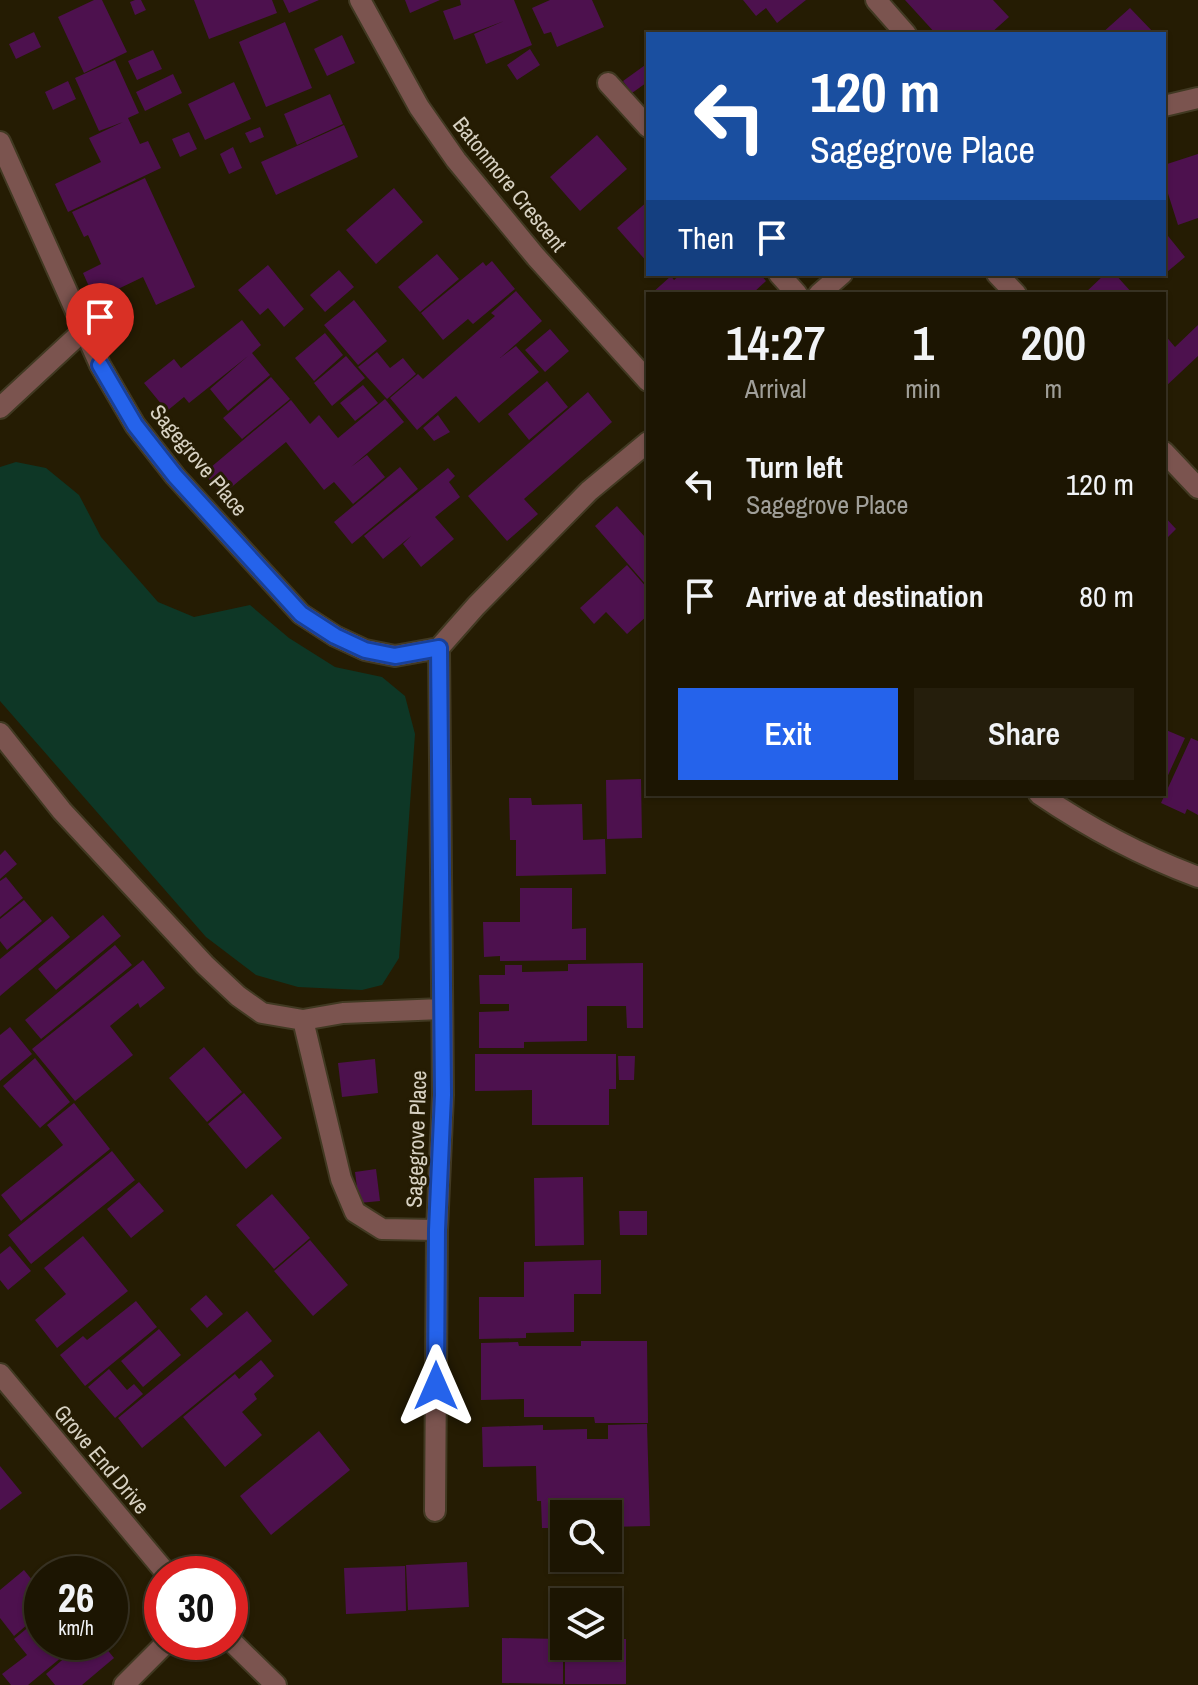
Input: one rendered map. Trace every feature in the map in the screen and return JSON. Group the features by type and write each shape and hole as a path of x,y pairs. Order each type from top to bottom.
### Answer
{"street":[{"name":"Batonmore Crescent","path":"360,0 419,107 456,160 536,257 646,379"},
{"path":"876,0 904,32"},
{"path":"608,83 646,125"},
{"path":"1166,106 1198,98"},
{"name":"Sagegrove Place","path":"0,142 100,365 135,425 175,476 301,614 335,636 365,650 395,656 439,648 443,1095 437,1230 435,1511"},
{"path":"781,276 795,292"},
{"path":"821,292 840,276"},
{"path":"999,276 1014,292"},
{"path":"0,408 84,330"},
{"path":"439,648 589,491 646,444"},
{"path":"1166,454 1198,488"},
{"path":"0,733 62,811 227,986 262,1013 303,1020 343,1013 442,1009"},
{"path":"1042,796 1078,820 1163,864 1198,877"},
{"path":"303,1020 341,1179 355,1212 382,1229 437,1230"},
{"name":"Grove End Drive","path":"0,1374 152,1556"},
{"path":"248,1658 276,1685"},
{"path":"124,1685 149,1660"}],"green space":[{"path":"16,462 46,468 79,495 101,537 158,602 194,617 250,605 289,638 335,667 382,677 405,696 415,734 399,958 382,985 362,990 298,987 256,975 206,937 0,701 0,467"}],"building":[{"path":"94,0 102,0 127,52 84,73 58,17"},
{"path":"141,0 146,10 135,15 130,2"},
{"path":"194,0 272,0 277,13 209,39"},
{"path":"283,0 319,0 289,13"},
{"path":"405,0 440,0 410,13"},
{"path":"460,0 514,0 532,45 486,64 474,34 504,21 454,40 443,11 461,5"},
{"path":"550,0 592,0 604,27 557,47 551,32 544,34 532,8"},
{"path":"743,0 806,0 777,23 766,8 756,16"},
{"path":"905,0 993,0 1009,17 992,32 934,32"},
{"path":"1130,8 1153,32 1103,32"},
{"path":"285,22 312,88 266,107 239,42"},
{"path":"34,32 41,47 16,59 9,44"},
{"path":"342,35 355,63 327,76 314,49"},
{"path":"530,49 540,65 517,80 507,65"},
{"path":"153,50 162,69 137,80 128,61"},
{"path":"115,60 139,113 128,118 140,144 148,141 161,168 68,212 55,184 101,162 89,138 123,122 99,131 75,78"},
{"path":"646,64 646,83 632,93 623,81"},
{"path":"173,74 182,93 145,111 136,92"},
{"path":"68,81 76,99 53,110 45,92"},
{"path":"234,82 251,119 205,140 188,104"},
{"path":"330,94 343,124 297,145 284,114"},
{"path":"344,125 358,157 276,195 261,162"},
{"path":"260,127 264,137 250,143 245,133"},
{"path":"189,132 197,149 180,157 172,139"},
{"path":"597,135 627,169 580,211 550,177"},
{"path":"233,147 242,168 229,174 220,154"},
{"path":"1198,154 1198,218 1178,225 1166,187 1166,164"},
{"path":"145,178 195,287 156,305 143,277 95,300 83,273 101,264 88,235 84,237 72,212"},
{"path":"394,188 423,222 376,264 346,230"},
{"path":"646,203 646,261 617,228"},
{"path":"1166,233 1185,257 1166,271"},
{"path":"437,254 459,279 420,312 398,287"},
{"path":"492,261 515,289 473,324 468,319 443,340 421,313 483,262 486,266"},
{"path":"268,265 304,309 284,327 268,308 260,315 238,290"},
{"path":"339,270 354,287 325,312 310,295"},
{"path":"671,276 674,280 679,276 762,276 766,281 754,292 653,292"},
{"path":"1103,276 1117,276 1131,292 1086,292"},
{"path":"516,291 542,321 500,358 516,346 539,372 479,423 456,396 417,430 390,398 418,374 423,379 495,316 491,313"},
{"path":"354,300 387,341 358,365 324,325"},
{"path":"242,320 261,345 252,353 270,375 228,411 210,389 248,356 189,403 184,397 167,411 144,383 174,359 181,368"},
{"path":"1198,325 1198,356 1166,386 1166,336 1175,347"},
{"path":"550,329 569,351 545,372 525,350"},
{"path":"325,333 343,355 314,381 295,358"},
{"path":"377,352 390,368 403,358 416,374 387,399 358,367"},
{"path":"346,356 365,378 332,406 314,383"},
{"path":"271,377 290,399 242,439 223,418"},
{"path":"547,381 568,407 529,440 508,414"},
{"path":"363,385 378,403 355,421 340,403"},
{"path":"588,392 612,422 524,499 538,514 507,541 468,496"},
{"path":"385,399 404,422 351,467 367,455 385,477 353,504 334,482 324,490 286,442 222,495 204,473 291,400 310,424 319,415 338,438"},
{"path":"438,415 450,432 434,441 423,428"},
{"path":"400,467 418,489 352,544 334,522"},
{"path":"448,468 455,476 449,482 460,497 435,517 454,539 421,567 403,544 411,536 383,559 364,536"},
{"path":"617,506 646,536 646,585 595,526"},
{"path":"1166,518 1176,529 1166,539"},
{"path":"627,565 646,587 646,617 627,634 606,612 594,624 580,608"},
{"path":"1166,730 1185,738 1166,780"},
{"path":"1191,738 1198,741 1198,815 1187,809 1185,814 1161,803"},
{"path":"641,779 642,838 607,839 606,780"},
{"path":"509,798 531,798 532,805 582,804 583,840 605,839 606,874 516,876 516,840 510,840"},
{"path":"5,850 17,864 0,879 0,855"},
{"path":"6,877 23,898 0,917 0,881"},
{"path":"520,888 572,888 572,929 586,928 586,960 500,961 500,956 484,957 483,922 520,922"},
{"path":"24,900 42,921 7,950 0,941 0,919"},
{"path":"103,915 121,936 56,990 38,969"},
{"path":"52,916 70,937 0,996 0,959"},
{"path":"115,945 132,965 41,1039 25,1020"},
{"path":"143,960 165,988 140,1008 138,1003 110,1026 133,1055 75,1101 32,1049"},
{"path":"643,963 643,1028 627,1028 626,1006 587,1006 587,1041 524,1042 524,1048 479,1048 479,1012 509,1011 509,1004 480,1004 479,975 505,975 505,965 522,965 522,972 568,971 568,964"},
{"path":"10,1027 32,1054 0,1081 0,1035"},
{"path":"204,1047 242,1092 207,1122 169,1078"},
{"path":"475,1054 616,1054 616,1089 609,1089 609,1125 532,1125 532,1090 475,1091"},
{"path":"618,1056 635,1056 634,1080 619,1080"},
{"path":"35,1058 70,1102 40,1128 3,1086"},
{"path":"375,1059 378,1093 342,1097 338,1063"},
{"path":"244,1093 282,1138 246,1169 208,1124"},
{"path":"74,1103 110,1149 21,1221 1,1195 63,1145 47,1125"},
{"path":"112,1151 135,1180 31,1264 8,1235"},
{"path":"376,1169 380,1201 359,1203 355,1172"},
{"path":"583,1177 584,1245 535,1246 534,1178"},
{"path":"139,1182 164,1211 131,1238 107,1209"},
{"path":"272,1194 310,1238 274,1269 236,1225"},
{"path":"619,1211 647,1211 647,1235 620,1235"},
{"path":"83,1236 128,1291 57,1348 35,1320 66,1294 44,1268"},
{"path":"310,1240 348,1285 313,1316 274,1271"},
{"path":"10,1246 31,1271 8,1290 0,1280 0,1254"},
{"path":"601,1260 601,1294 574,1294 574,1332 526,1333 526,1338 479,1339 479,1297 524,1297 524,1262"},
{"path":"206,1295 223,1314 207,1328 190,1309"},
{"path":"136,1301 157,1327 85,1386 60,1355 83,1336 87,1340"},
{"path":"247,1311 272,1341 142,1448 118,1418"},
{"path":"159,1329 181,1355 143,1387 121,1361"},
{"path":"581,1341 647,1341 648,1423 595,1423 594,1417 524,1417 524,1399 481,1400 481,1343 581,1346"},
{"path":"261,1360 274,1376 254,1394 257,1399 242,1412 262,1435 225,1467 183,1417 235,1374 239,1379"},
{"path":"109,1369 127,1390 134,1384 143,1394 115,1418 88,1387"},
{"path":"647,1424 650,1526 622,1527 622,1500 550,1500 550,1528 542,1528 536,1466 483,1467 482,1427 543,1425 543,1430 587,1429 587,1439 608,1439 608,1425"},
{"path":"319,1431 350,1470 271,1535 240,1496"},
{"path":"0,1466 22,1493 0,1510"},
{"path":"467,1562 469,1607 408,1610 406,1565"},
{"path":"405,1566 406,1611 346,1614 344,1568"},
{"path":"24,1570 24,1627 14,1636 0,1618 0,1590"},
{"path":"24,1631 24,1651 14,1639"},
{"path":"502,1638 550,1639 550,1660 563,1660 563,1684 502,1683"},
{"path":"622,1639 626,1639 626,1684 565,1684 565,1660 622,1660"},
{"path":"24,1657 24,1660 58,1660 28,1685 11,1685 2,1674"},
{"path":"62,1660 112,1660 82,1685 55,1685 46,1674"}],"route":[{"path":"100,365 135,425 175,476 301,614 335,636 365,650 395,656 439,648 443,1095 437,1230 436,1386"}]}
